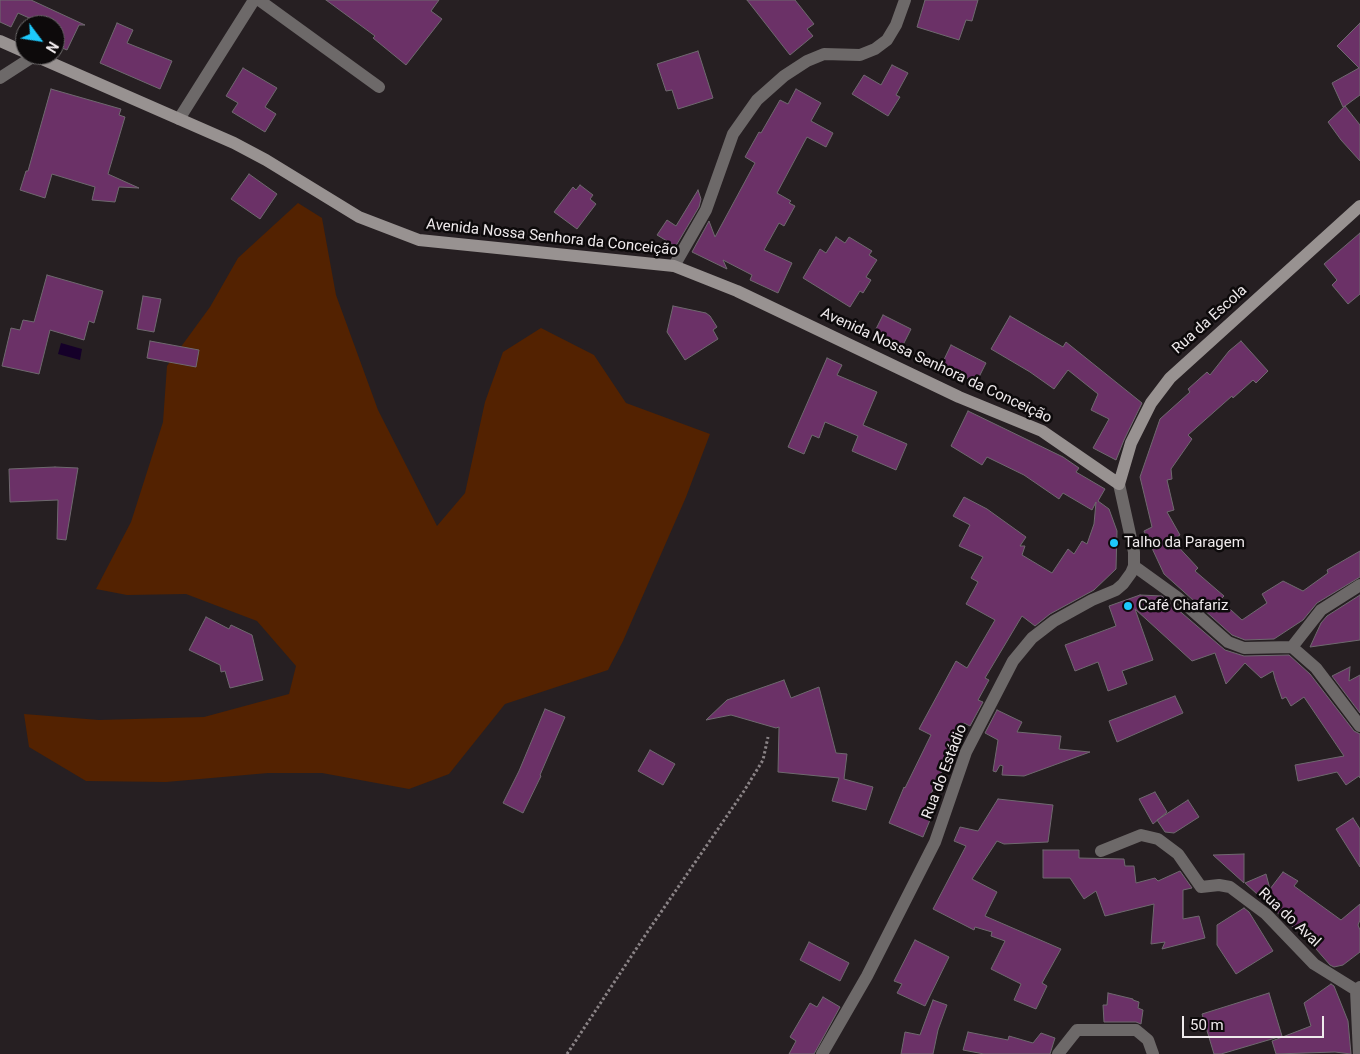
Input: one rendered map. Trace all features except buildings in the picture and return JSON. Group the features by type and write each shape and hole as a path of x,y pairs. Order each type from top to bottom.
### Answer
{"street":[{"path":"179,119 254,0"},
{"path":"259,0 378,87"},
{"path":"674,266 706,210 733,134 757,100 784,76 807,61 824,54 860,55 875,49 887,40 896,26 905,0"},
{"path":"0,41 15,48"},
{"path":"0,78 19,65"},
{"name":"Avenida Nossa Senhora da Conceição","path":"56,65 234,143 266,160 360,218 418,240 674,266 737,291 959,397 1042,430 1119,484"},
{"name":"Rua da Escola","path":"1119,484 1131,443 1151,402 1170,378 1360,206"},
{"path":"1119,484 1134,566 1177,597 1228,642 1244,648 1292,646 1316,668 1360,726"},
{"name":"Rua do Estádio","path":"822,1054 867,976 935,842 966,752 1013,661 1032,638 1054,621 1092,600 1116,590 1127,579 1134,566"},
{"path":"1292,646 1320,610 1360,585"},
{"name":"Rua do Aval","path":"1101,851 1141,835 1158,839 1178,854 1201,887 1219,885 1230,887 1266,914 1314,964 1359,989"},
{"path":"1359,989 1359,1054"},
{"path":"1058,1054 1076,1030 1136,1030 1148,1040 1153,1054"}],"path":[{"path":"567,1054 744,791 763,760 768,737"}],"shaded area":[{"path":"298,203 322,218 336,295 378,410 437,526 465,493 485,402 503,352 541,328 594,355 626,403 710,434 686,497 623,641 608,670 505,704 449,774 409,789 322,773 268,773 166,782 86,781 29,747 24,714 99,720 204,717 289,694 296,666 257,621 186,594 127,595 96,589 131,522 163,422 167,366 210,307 238,258"},
{"path":"61,343 82,349 80,360 58,354"}],"place":[{"name":"Talho da Paragem","path":"1114,543"},
{"name":"Café Chafariz","path":"1128,606"}]}
